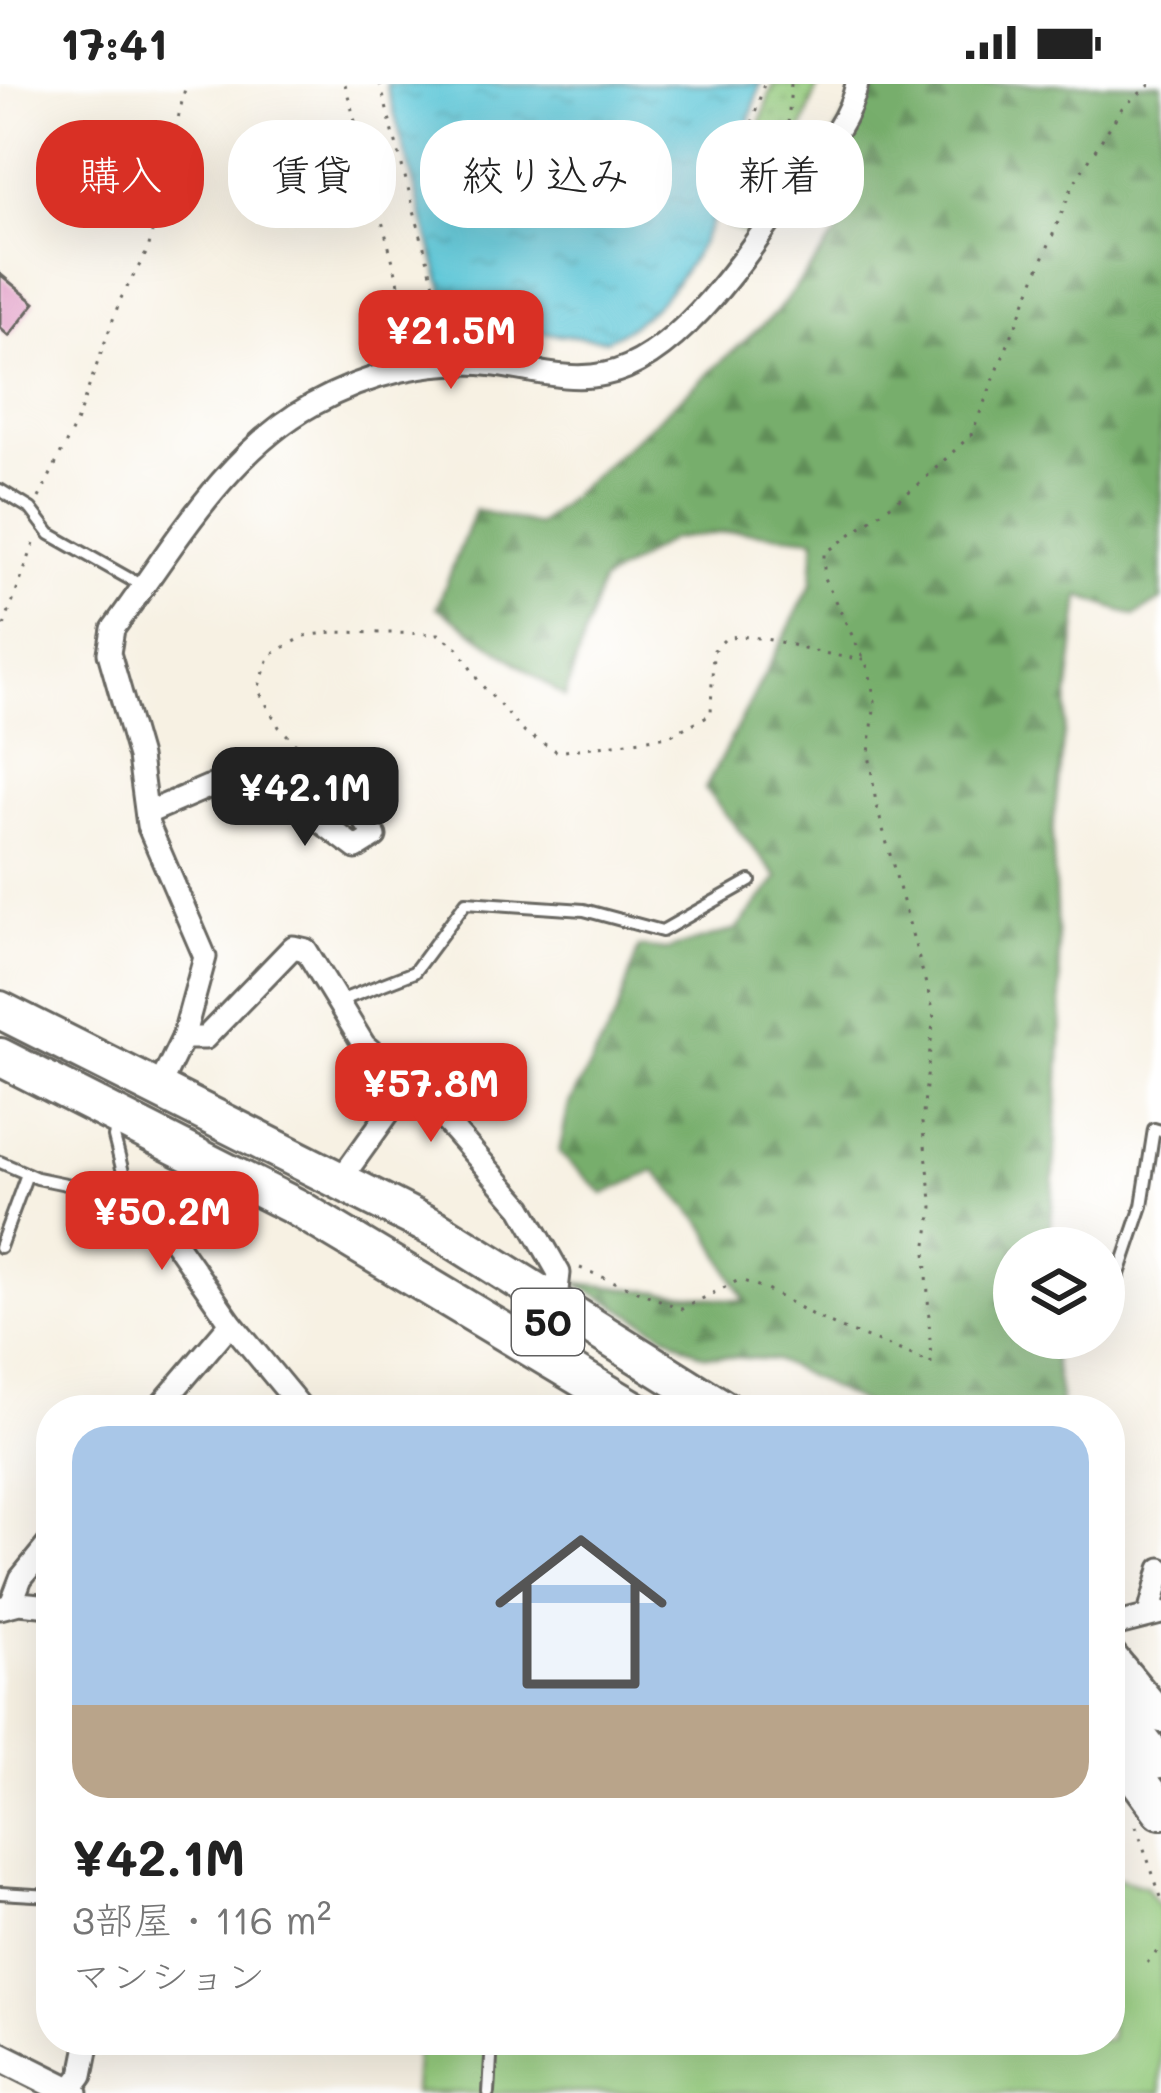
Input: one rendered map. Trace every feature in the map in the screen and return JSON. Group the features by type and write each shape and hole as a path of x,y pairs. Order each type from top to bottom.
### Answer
{"highway":[{"name":"50","path":"0,1010 557,1286 608,1332 702,1395"},
{"name":"50","path":"0,1037 410,1241 543,1318 659,1395"},
{"name":"50","path":"0,1057 333,1228 610,1395"},
{"path":"608,1332 667,1357 729,1395"},
{"path":"1125,1720 1161,1767"},
{"path":"1125,1771 1149,1818"}],"main road":[{"path":"1125,1673 1161,1717"}],"street":[{"path":"158,1089 183,1038 205,957 152,837 139,757 109,653 112,629 223,481 269,434 343,390 422,366 494,365 578,377 605,374 644,358 735,274 848,115 857,84"},
{"path":"147,813 239,776 268,782 356,848 376,836 360,814"},
{"path":"183,1038 205,1038 292,947 306,950 364,1045 498,1175 557,1286"},
{"path":"341,1179 409,1084"},
{"path":"128,1192 167,1232 231,1323 291,1395"},
{"path":"170,1395 231,1323"},
{"path":"6,1606 36,1560"},
{"path":"1125,1622 1155,1614 1161,1570"},
{"path":"0,2056 72,2091 86,2055"}],"lane":[{"path":"0,490 31,509 44,530 144,587"},
{"path":"337,1002 414,973 466,902 584,910 662,931 750,881"},
{"path":"0,1162 27,1174 108,1193 128,1192 113,1137 118,1121"},
{"path":"1125,1256 1142,1206 1154,1129 1161,1131"},
{"path":"0,1247 27,1174"},
{"path":"0,1893 36,1895"},
{"path":"489,2093 491,2055"}],"path":[{"path":"31,509 76,423 120,300 148,250 186,84"},
{"path":"344,84 354,120"},
{"path":"380,84 438,299 408,316"},
{"path":"754,120 764,84"},
{"path":"788,120 791,84"},
{"path":"557,1286 580,1268 682,1309 739,1280 769,1288 823,1320 891,1343 931,1364 926,1250 933,1207 922,1124 934,1013 876,804 869,753 875,700 866,659 824,578 824,554 918,485 971,435 1074,183 1122,108 1151,84"},
{"path":"756,115 764,118"},
{"path":"396,165 401,164"},
{"path":"384,228 422,366"},
{"path":"0,637 44,530"},
{"path":"360,814 337,781 267,712 260,697 260,678 269,656 305,636 440,634 458,649 478,682 525,733 547,749 574,753 693,728 711,714 713,651 727,637 746,635 824,656 866,659"},
{"path":"1149,1818 1153,1875 1161,1897"},
{"path":"1153,1875 1161,1872"},
{"path":"1147,1963 1161,1947"}],"green space":[{"path":"773,84 818,84 806,120 761,120"},
{"path":"864,84 1161,84 1161,600 1135,616 1080,596 1052,834 1062,1021 1051,1227 993,1227 993,1359 1054,1359 1060,1395 846,1395 775,1360 702,1355 576,1283 745,1301 705,1226 655,1171 604,1194 559,1153 569,1104 616,1017 639,947 666,950 737,929 778,878 705,789 812,583 815,538 738,531 671,539 601,583 565,697 437,607 475,510 538,525 776,313 841,228 864,228 864,120 843,120"},
{"path":"732,228 756,228 752,236"},
{"path":"1125,1880 1145,1886 1161,1910 1161,2093 414,2093 416,2055 1125,2055"}],"water":[{"path":"386,84 760,84 749,120 696,120 696,228 709,228 665,295 638,321 606,340 452,322 426,228 672,228 672,120 420,120 420,207"}],"building":[{"path":"0,274 35,303 9,336 0,328"}]}
